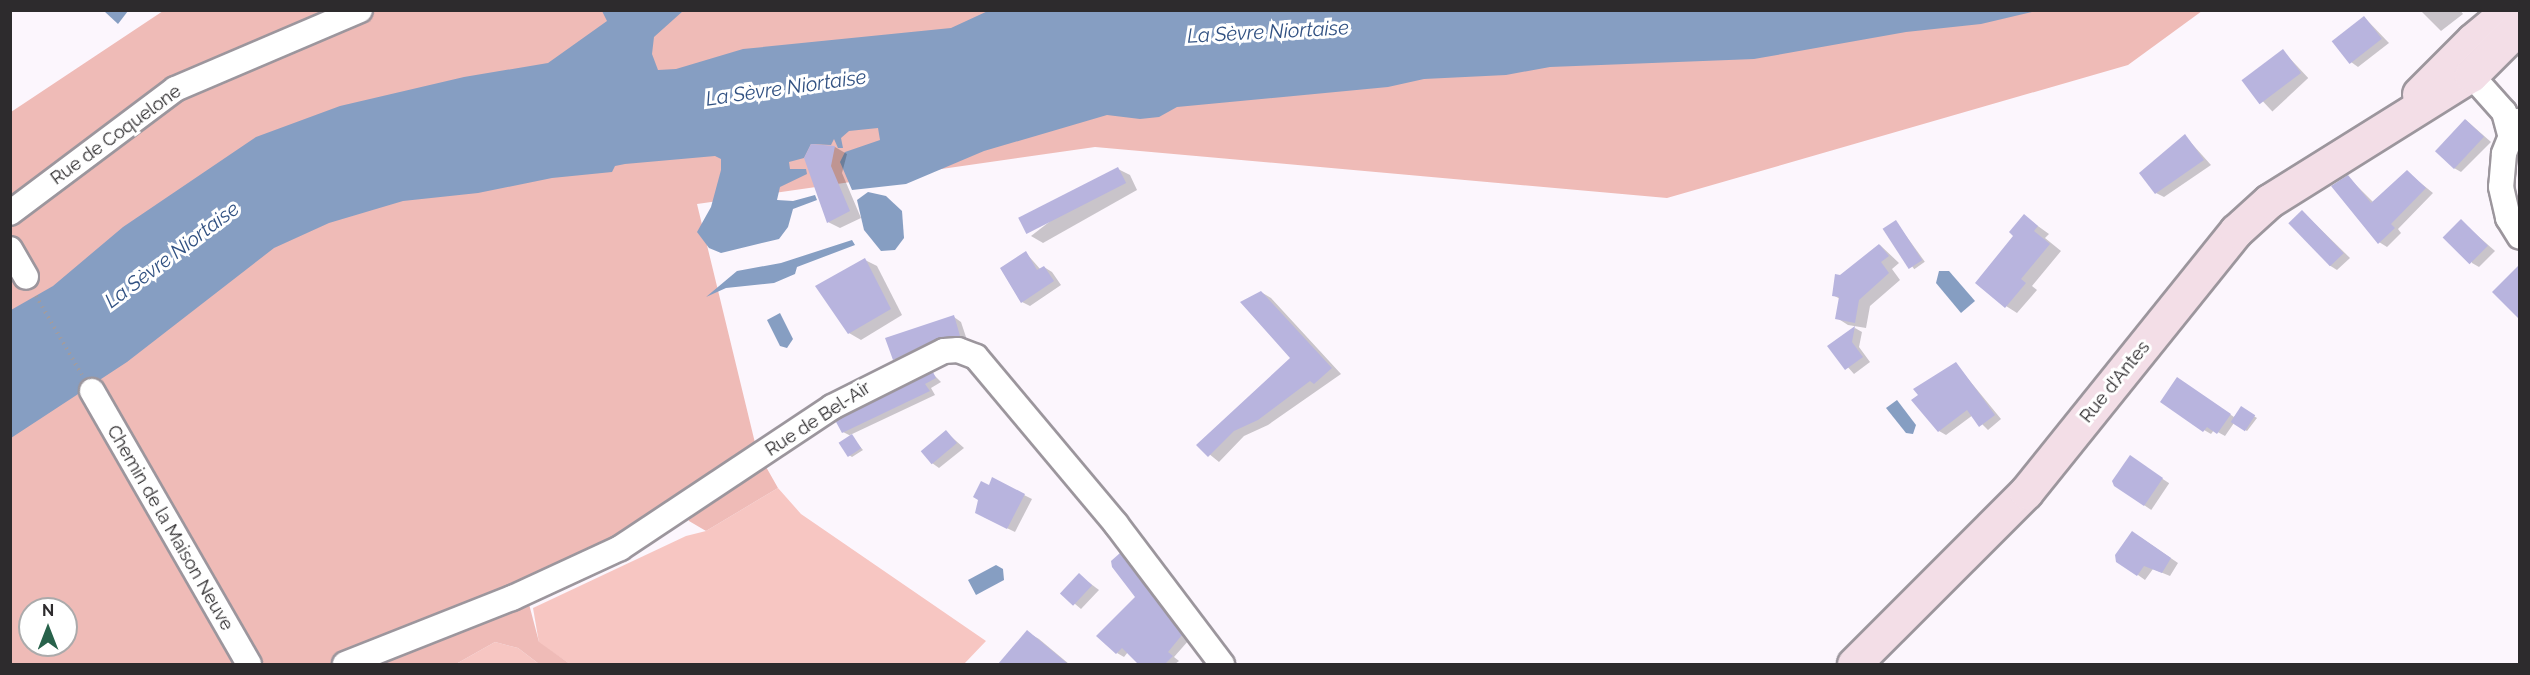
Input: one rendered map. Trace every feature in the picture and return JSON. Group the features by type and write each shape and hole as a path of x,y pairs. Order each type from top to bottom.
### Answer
{"street":[{"name":"Rue de Coquelone","path":"10,213 175,89 360,10"},
{"name":"Rue d'Antes","path":"2393,121 2473,40 2515,29"},
{"name":"Rue d'Antes","path":"1854,664 2026,492 2236,231 2269,201 2393,121 2471,75 2515,29"},
{"path":"2473,40 2469,49 2471,75 2498,102 2515,124 2500,187 2508,218 2520,237"},
{"path":"10,249 26,277"},
{"name":"Rue de Bel-Air","path":"345,664 512,598 620,548 832,407 944,351 958,350 976,357 1116,524 1222,664"},
{"name":"Chemin de la Maison Neuve","path":"92,391 249,664"}],"path":[{"path":"26,277 92,391"}],"shaded area":[{"path":"163,11 2202,11 2128,65 1667,198 1095,147 697,204 757,451 778,488 706,531 689,521 682,499 524,585 539,642 570,664 539,664 518,648 495,642 456,664 11,664 11,112"},
{"path":"778,488 801,514 986,641 964,664 570,664 539,643 533,608 686,536 706,531"},
{"path":"495,642 518,648 539,664 456,664"}],"water":[{"name":"La Sèvre Niortaise","path":"990,10 2036,11 1981,24 1906,32 1754,59 1550,67 1506,75 1424,79 1388,87 1177,107 1159,117 1140,119 1107,115 984,151 906,184 852,190 840,162 845,152 880,140 878,128 849,131 841,138 843,148 838,148 834,139 831,145 811,144 804,158 789,162 790,169 806,169 807,174 780,187 777,200 793,201 815,195 817,200 793,209 788,227 779,239 721,253 709,248 697,232 711,207 721,170 721,159 715,156 625,164 615,166 612,172 552,178 478,193 403,201 329,223 274,248 127,362 11,438 11,310 53,286 123,227 256,137 340,106 464,77 548,63 607,21 602,11 683,11 654,37 652,54 658,70 676,69 743,49 951,28"},
{"path":"104,11 128,11 118,24"},
{"path":"868,192 886,196 902,211 904,238 895,250 881,251 864,230 857,200"},
{"path":"852,240 855,245 797,267 795,274 774,283 726,288 706,297 737,271 781,263"},
{"path":"1939,271 1949,271 1975,301 1961,313 1936,283"},
{"path":"780,313 793,339 787,348 780,346 767,320"},
{"path":"1897,400 1916,425 1913,434 1906,433 1886,408"},
{"path":"996,565 1003,569 1004,580 976,595 968,580"}],"building":[{"path":"2364,16 2382,39 2350,64 2332,41"},
{"path":"2283,49 2301,73 2260,104 2241,80"},
{"path":"2465,119 2484,137 2454,169 2435,151"},
{"path":"2185,134 2204,160 2155,194 2139,173"},
{"path":"811,144 835,146 831,166 850,211 827,223 804,158"},
{"path":"1118,167 1126,183 1026,234 1018,218"},
{"path":"2407,170 2426,188 2391,224 2395,228 2378,244 2331,186 2348,175 2371,203"},
{"path":"2302,210 2344,253 2330,266 2288,223"},
{"path":"2024,214 2038,226 2034,231 2050,244 2021,279 2026,283 2005,308 1975,283 2013,236 2009,232"},
{"path":"2461,219 2488,246 2469,264 2443,237"},
{"path":"1896,220 1922,260 1909,269 1883,229"},
{"path":"1879,244 1889,256 1881,262 1889,273 1859,300 1855,323 1835,319 1839,297 1832,296 1835,274 1840,275"},
{"path":"1026,251 1037,270 1044,266 1054,281 1021,303 1000,268"},
{"path":"865,258 891,309 848,334 815,286"},
{"path":"2520,264 2520,320 2492,292"},
{"path":"1261,291 1332,368 1314,384 1310,381 1258,420 1234,431 1208,457 1196,445 1290,358 1240,302"},
{"path":"954,315 960,336 938,338 893,360 885,338"},
{"path":"1855,326 1852,342 1863,357 1845,370 1827,346"},
{"path":"1956,362 1995,415 1979,427 1967,410 1938,432 1911,400 1918,395 1913,389"},
{"path":"933,372 936,378 925,384 930,391 842,433 836,422 839,419"},
{"path":"2177,377 2231,414 2217,434 2207,427 2203,432 2160,402"},
{"path":"2241,406 2255,415 2245,431 2231,422"},
{"path":"946,430 957,443 932,464 921,451"},
{"path":"852,434 861,448 848,457 839,443"},
{"path":"2130,455 2163,478 2144,506 2114,486 2112,481"},
{"path":"992,477 1025,494 1007,529 975,513 978,500 973,497 981,481 989,485"},
{"path":"2132,531 2171,558 2162,573 2144,566 2137,576 2116,562 2115,555"},
{"path":"1120,553 1182,635 1168,652 1173,656 1165,664 1138,664 1122,648 1116,654 1096,636 1135,597 1112,567 1111,561"},
{"path":"1079,573 1092,585 1073,606 1060,593"},
{"path":"1027,630 1068,664 998,664"}]}
